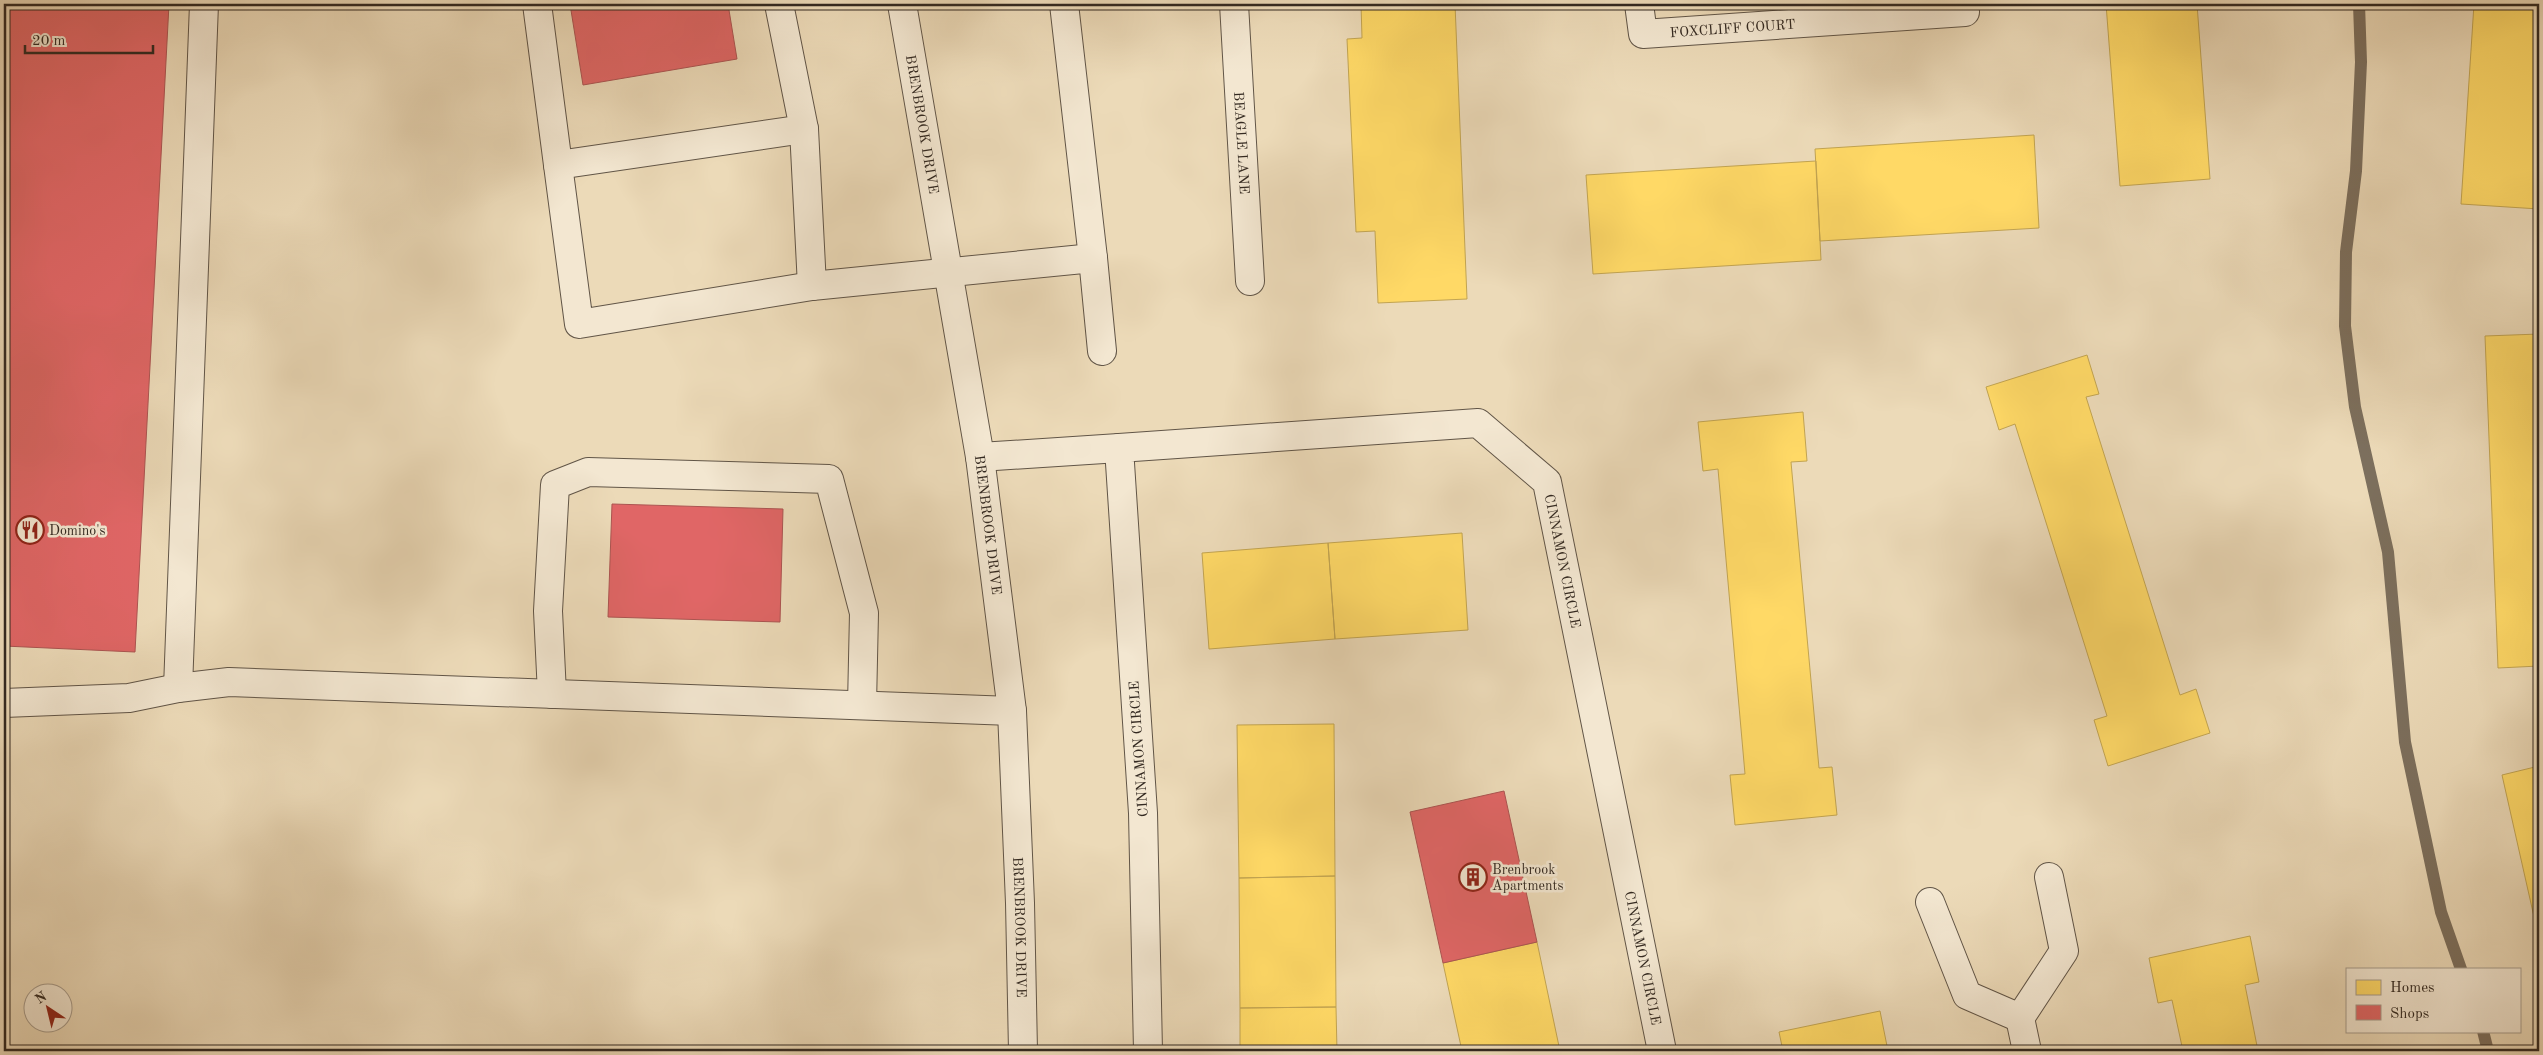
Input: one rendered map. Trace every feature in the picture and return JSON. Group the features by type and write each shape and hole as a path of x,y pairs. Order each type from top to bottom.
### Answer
{"street":[{"path":"178,688 204,4"},
{"path":"537,4 579,324 812,286 1093,258"},
{"path":"779,4 804,129 812,286"},
{"name":"BRENBROOK DRIVE","path":"902,4 980,457 1012,711 1020,903 1023,1051"},
{"path":"1064,4 1102,351"},
{"name":"BEAGLE LANE","path":"1234,4 1250,281"},
{"name":"FOXCLIFF COURT","path":"1639,4 1643,34 1965,12 1964,4"},
{"path":"558,165 804,129"},
{"name":"CINNAMON CIRCLE","path":"980,457 1478,423 1547,482 1662,1051"},
{"name":"CINNAMON CIRCLE","path":"1119,448 1143,813 1148,1051"},
{"path":"552,694 548,611 555,485 588,472 829,479 864,613 862,705"},
{"path":"4,703 130,698 178,688 229,682 1012,711"},
{"path":"2027,1051 2020,1018 2064,951 2049,877"},
{"path":"1930,902 1967,995 2020,1018"}],"building: Homes":[{"path":"1361,4 1455,4 1467,299 1378,303 1375,231 1356,232 1347,39 1362,38"},
{"path":"2106,4 2197,4 2210,179 2120,186"},
{"path":"2474,4 2539,4 2539,209 2461,204"},
{"path":"2034,135 2039,228 1820,241 1815,149"},
{"path":"1816,161 1821,260 1593,274 1586,175"},
{"path":"2539,334 2539,666 2498,668 2485,336"},
{"path":"2087,355 2099,394 2086,397 2180,695 2196,689 2210,733 2108,766 2094,720 2107,716 2015,424 1999,430 1986,387"},
{"path":"1803,412 1807,461 1791,462 1819,768 1832,767 1837,815 1735,825 1730,775 1745,774 1718,469 1703,471 1698,422"},
{"path":"1462,533 1468,630 1335,639 1328,543"},
{"path":"1328,543 1335,639 1209,649 1202,553"},
{"path":"1334,724 1335,876 1239,878 1237,725"},
{"path":"2539,766 2539,939 2502,775"},
{"path":"1335,876 1336,1007 1240,1008 1239,878"},
{"path":"2250,936 2259,982 2245,985 2258,1051 2183,1051 2172,1000 2158,1003 2149,958"},
{"path":"1537,942 1560,1051 1462,1051 1443,963"},
{"path":"1336,1007 1337,1051 1240,1051 1240,1008"},
{"path":"1880,1011 1888,1051 1783,1051 1779,1032"}],"building: Shops":[{"path":"4,4 169,4 135,652 4,646"},
{"path":"570,4 728,4 737,59 583,85"},
{"path":"612,504 783,509 780,622 608,617"},
{"name":"Brenbrook Apartments","path":"1504,791 1537,942 1443,963 1410,812"}],"waterway":[{"path":"2359,4 2361,62 2356,171 2346,252 2345,326 2355,407 2388,552 2405,742 2441,912 2461,968"},
{"path":"2483,1032 2488,1051"}],"place":[{"name":"Domino's","path":"30,530"},
{"name":"Brenbrook Apartments","path":"1473,877"}]}
